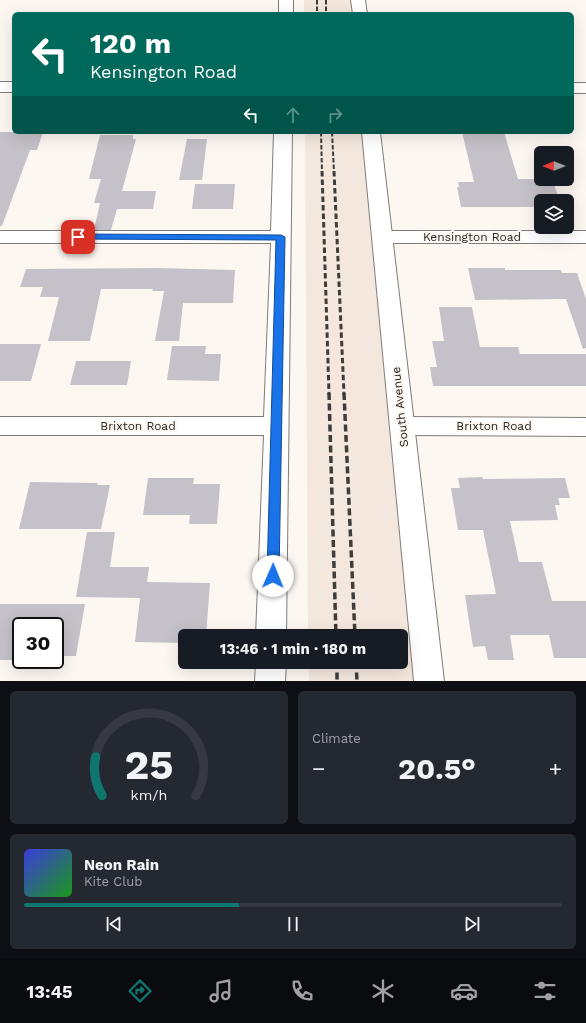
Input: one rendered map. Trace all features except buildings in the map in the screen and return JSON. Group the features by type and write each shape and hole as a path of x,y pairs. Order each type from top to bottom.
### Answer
{"street":[{"path":"286,0 286,12"},
{"path":"358,0 360,12"},
{"path":"0,87 12,87"},
{"path":"574,88 586,88"},
{"path":"271,629 283,134"},
{"name":"South Avenue","path":"371,134 429,681"},
{"path":"0,237 281,237"},
{"name":"Kensington Road","path":"382,237 586,237"},
{"name":"Brixton Road","path":"0,426 276,426"},
{"name":"Brixton Road","path":"402,426 586,427"},
{"path":"270,681 271,669"}],"shaded area":[{"path":"304,0 359,0 360,12 304,12"},
{"path":"305,134 373,134 435,681 309,681 308,669 408,669 408,629 308,629"}],"railway":[{"path":"317,0 317,12"},
{"path":"326,0 326,12"},
{"path":"321,134 322,172"},
{"path":"332,134 334,172"},
{"path":"322,171 329,394"},
{"path":"334,171 344,394"},
{"path":"329,393 336,629"},
{"path":"344,393 355,629"},
{"path":"337,669 337,681"},
{"path":"356,669 357,681"}],"route":[{"path":"78,237 281,237 273,576"}]}
